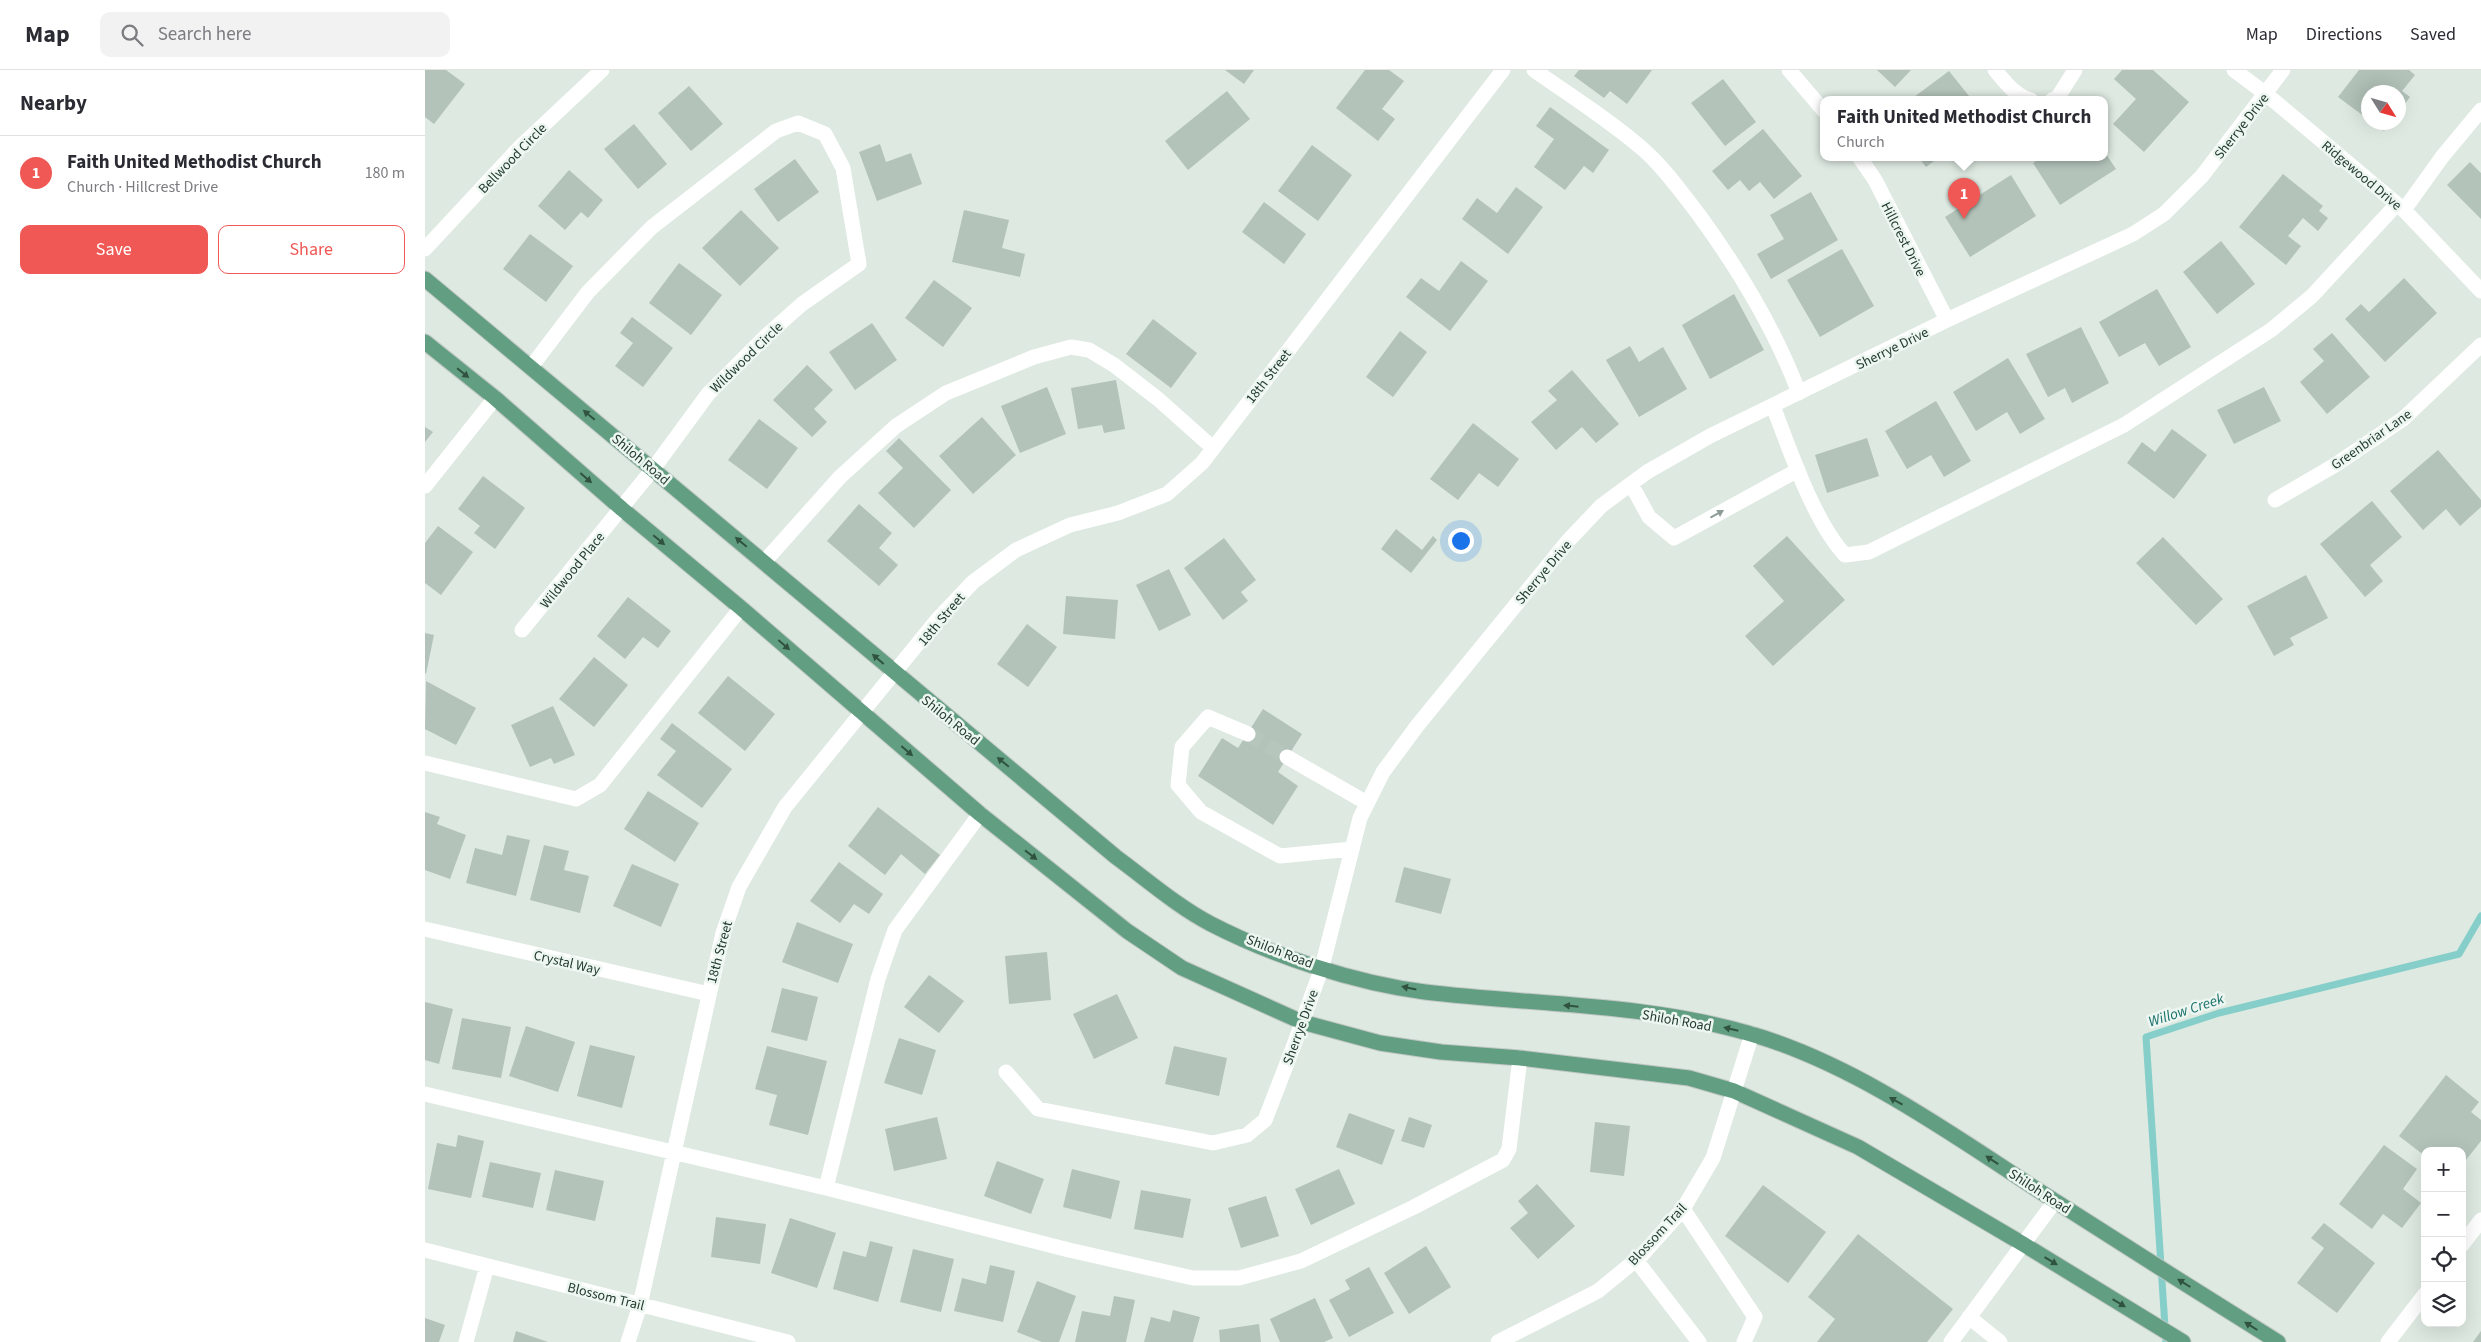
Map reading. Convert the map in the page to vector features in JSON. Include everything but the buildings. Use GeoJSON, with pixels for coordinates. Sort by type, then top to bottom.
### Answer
{"type":"FeatureCollection","features":[{"type":"Feature","properties":{"kind":"main road","name":"Shiloh Road"},"geometry":{"type":"LineString","coordinates":[[425,278],[1116,857],[1209,923],[1271,949],[1322,967],[1422,991],[1631,1012],[1704,1023],[1752,1034],[1819,1060],[1938,1125],[2278,1342]]}},
{"type":"Feature","properties":{"kind":"main road"},"geometry":{"type":"LineString","coordinates":[[425,342],[495,398],[621,509],[741,608],[980,814],[1127,931],[1183,968],[1303,1022],[1389,1044],[1441,1052],[1521,1058],[1689,1078],[1734,1091],[1858,1147],[2023,1244],[2183,1342]]}},
{"type":"Feature","properties":{"kind":"street","name":"Bellwood Circle"},"geometry":{"type":"LineString","coordinates":[[425,249],[519,148],[602,70]]}},
{"type":"Feature","properties":{"kind":"street","name":"18th Street"},"geometry":{"type":"LineString","coordinates":[[628,1342],[640,1305],[723,933],[739,887],[785,807],[896,674],[937,620],[973,582],[1016,550],[1070,526],[1119,513],[1167,494],[1202,463],[1503,70]]}},
{"type":"Feature","properties":{"kind":"street"},"geometry":{"type":"LineString","coordinates":[[1534,70],[1645,151],[1683,194],[1717,239],[1751,294],[1786,358],[1799,393]]}},
{"type":"Feature","properties":{"kind":"street"},"geometry":{"type":"LineString","coordinates":[[1789,70],[1820,107]]}},
{"type":"Feature","properties":{"kind":"street"},"geometry":{"type":"LineString","coordinates":[[1995,70],[2021,96]]}},
{"type":"Feature","properties":{"kind":"street"},"geometry":{"type":"LineString","coordinates":[[2059,96],[2075,70]]}},
{"type":"Feature","properties":{"kind":"street","name":"Ridgewood Drive"},"geometry":{"type":"LineString","coordinates":[[2234,70],[2266,94],[2401,207],[2481,291]]}},
{"type":"Feature","properties":{"kind":"street","name":"Sherrye Drive"},"geometry":{"type":"LineString","coordinates":[[1006,1072],[1038,1109],[1213,1143],[1247,1136],[1265,1120],[1303,1022],[1322,967],[1360,818],[1383,772],[1417,726],[1567,542],[1601,506],[1647,472],[1710,436],[1947,320],[2133,234],[2164,214],[2202,176],[2283,70]]}},
{"type":"Feature","properties":{"kind":"street"},"geometry":{"type":"LineString","coordinates":[[1773,406],[1798,470],[1832,541],[1845,555],[1869,552],[2124,425],[2271,330],[2312,296],[2401,207],[2481,110]]}},
{"type":"Feature","properties":{"kind":"street","name":"Wildwood Circle"},"geometry":{"type":"LineString","coordinates":[[531,367],[588,292],[653,227],[776,131],[799,123],[825,134],[843,168],[859,264],[802,304],[767,334],[708,394],[621,509]]}},
{"type":"Feature","properties":{"kind":"street","name":"Hillcrest Drive"},"geometry":{"type":"LineString","coordinates":[[1862,161],[1875,180],[1947,320]]}},
{"type":"Feature","properties":{"kind":"street","name":"Greenbriar Lane"},"geometry":{"type":"LineString","coordinates":[[2275,500],[2335,465],[2403,419],[2481,346]]}},
{"type":"Feature","properties":{"kind":"street"},"geometry":{"type":"LineString","coordinates":[[765,561],[840,477],[896,426],[946,394],[1043,354],[1071,347],[1089,350],[1114,365],[1158,399],[1213,448]]}},
{"type":"Feature","properties":{"kind":"street"},"geometry":{"type":"LineString","coordinates":[[425,486],[495,398]]}},
{"type":"Feature","properties":{"kind":"street"},"geometry":{"type":"LineString","coordinates":[[1631,484],[1649,517],[1674,538],[1798,470]]}},
{"type":"Feature","properties":{"kind":"street","name":"Wildwood Place"},"geometry":{"type":"LineString","coordinates":[[522,630],[621,509]]}},
{"type":"Feature","properties":{"kind":"street"},"geometry":{"type":"LineString","coordinates":[[425,763],[576,799],[600,785],[741,608]]}},
{"type":"Feature","properties":{"kind":"street"},"geometry":{"type":"LineString","coordinates":[[1248,734],[1208,717],[1182,747],[1178,785],[1201,812],[1280,856],[1352,849]]}},
{"type":"Feature","properties":{"kind":"street"},"geometry":{"type":"LineString","coordinates":[[1287,757],[1367,803]]}},
{"type":"Feature","properties":{"kind":"street"},"geometry":{"type":"LineString","coordinates":[[826,1188],[878,979],[895,930],[980,814]]}},
{"type":"Feature","properties":{"kind":"street","name":"Crystal Way"},"geometry":{"type":"LineString","coordinates":[[425,929],[709,994]]}},
{"type":"Feature","properties":{"kind":"street","name":"Blossom Trail"},"geometry":{"type":"LineString","coordinates":[[1498,1342],[1598,1290],[1636,1260],[1683,1208],[1713,1158],[1752,1034]]}},
{"type":"Feature","properties":{"kind":"street"},"geometry":{"type":"LineString","coordinates":[[425,1094],[826,1188],[1069,1250],[1193,1278],[1239,1278],[1301,1260],[1414,1207],[1503,1160],[1509,1149],[1521,1058]]}},
{"type":"Feature","properties":{"kind":"street"},"geometry":{"type":"LineString","coordinates":[[1951,1342],[2055,1201]]}},
{"type":"Feature","properties":{"kind":"street"},"geometry":{"type":"LineString","coordinates":[[1683,1208],[1755,1317],[1744,1342]]}},
{"type":"Feature","properties":{"kind":"street"},"geometry":{"type":"LineString","coordinates":[[2466,1239],[2481,1220]]}},
{"type":"Feature","properties":{"kind":"street","name":"Blossom Trail"},"geometry":{"type":"LineString","coordinates":[[425,1250],[788,1342]]}},
{"type":"Feature","properties":{"kind":"street"},"geometry":{"type":"LineString","coordinates":[[1636,1260],[1699,1342]]}},
{"type":"Feature","properties":{"kind":"street"},"geometry":{"type":"LineString","coordinates":[[466,1342],[487,1266]]}},
{"type":"Feature","properties":{"kind":"street"},"geometry":{"type":"LineString","coordinates":[[2388,1342],[2421,1299]]}},
{"type":"Feature","properties":{"kind":"street"},"geometry":{"type":"LineString","coordinates":[[1969,1317],[2000,1342]]}},
{"type":"Feature","properties":{"kind":"waterway","name":"Willow Creek"},"geometry":{"type":"LineString","coordinates":[[2166,1342],[2146,1037],[2219,1013],[2459,954],[2481,916]]}},
{"type":"Feature","properties":{"kind":"tunnel"},"geometry":{"type":"LineString","coordinates":[[1248,734],[1287,757]]}},
{"type":"Feature","properties":{"kind":"place","name":"Faith United Methodist Church"},"geometry":{"type":"Point","coordinates":[1964,219]}}]}
